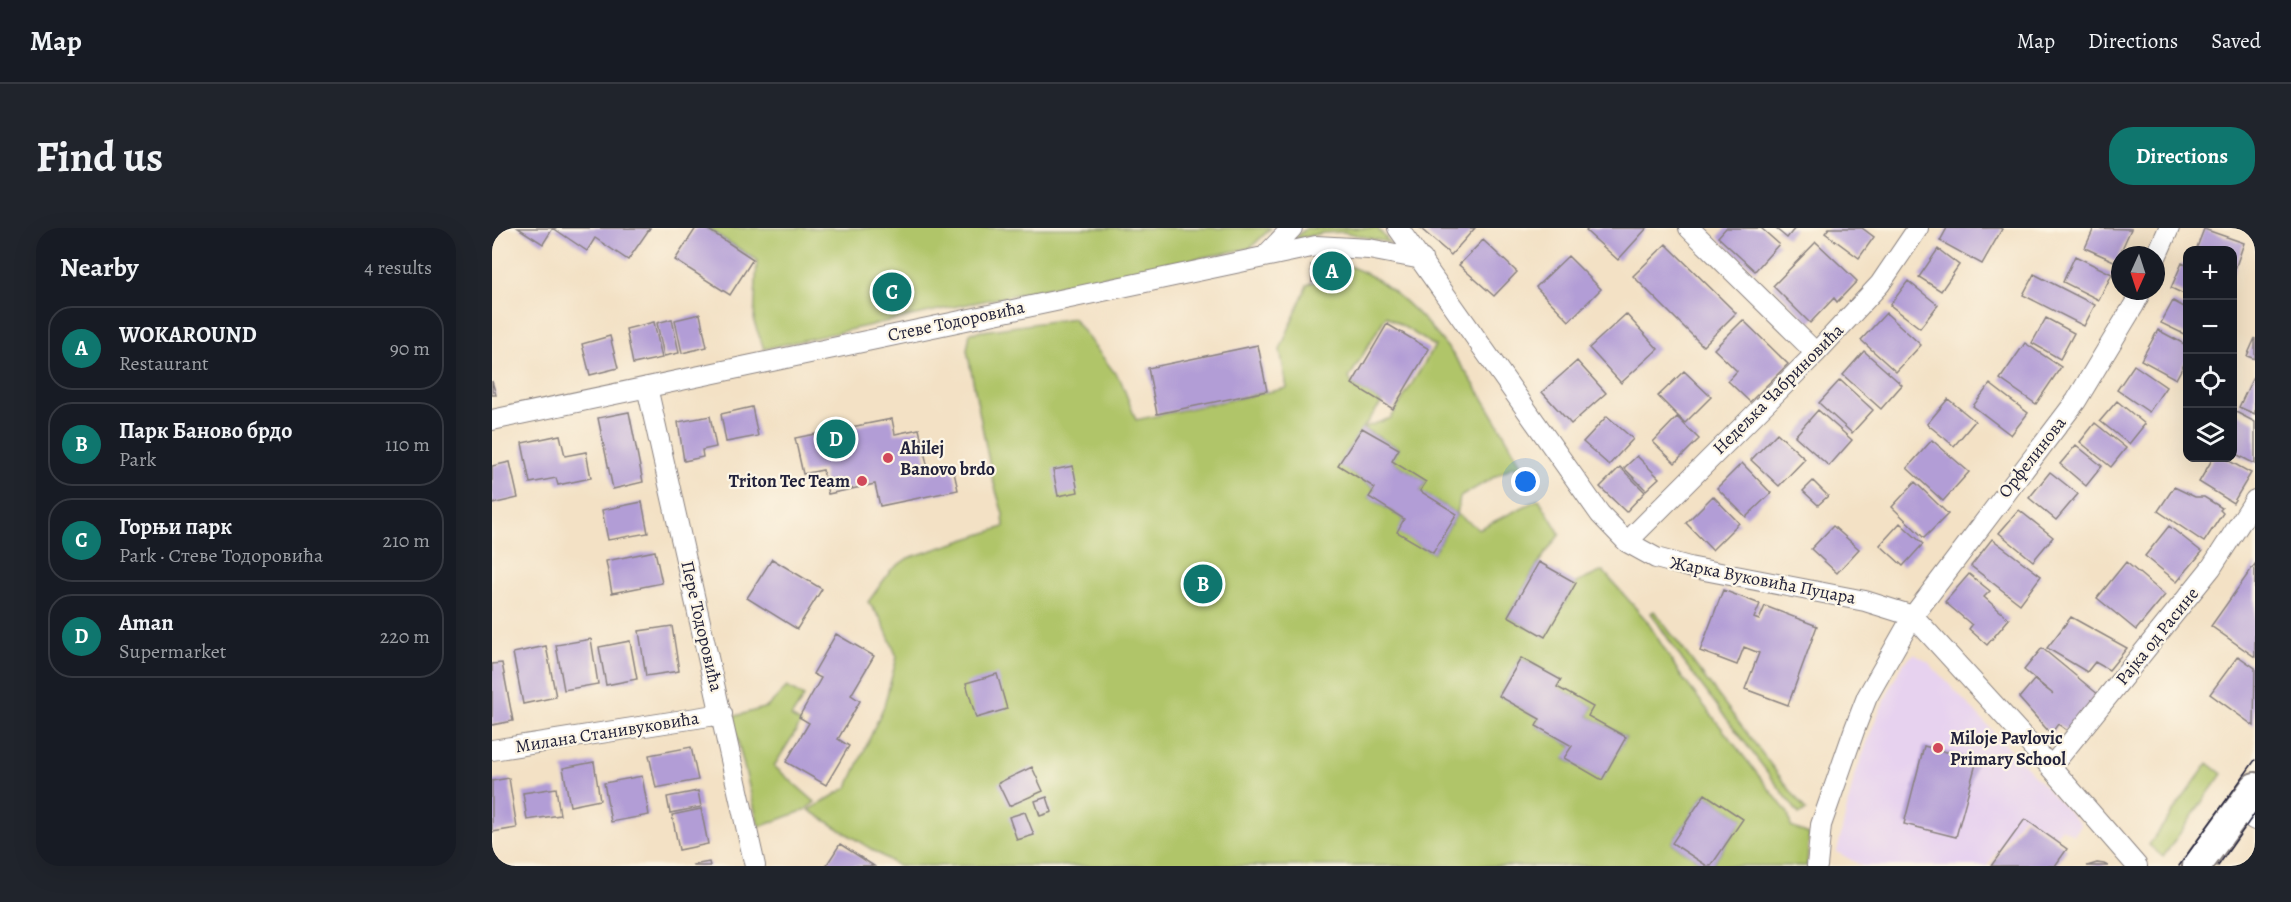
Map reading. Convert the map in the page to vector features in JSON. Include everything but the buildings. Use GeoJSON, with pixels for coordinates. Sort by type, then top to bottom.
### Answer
{"type":"FeatureCollection","features":[{"type":"Feature","properties":{"kind":"main road"},"geometry":{"type":"LineString","coordinates":[[2197,866],[2250,806]]}},
{"type":"Feature","properties":{"kind":"street"},"geometry":{"type":"LineString","coordinates":[[1267,254],[1292,228]]}},
{"type":"Feature","properties":{"kind":"street","name":"Жарка Вуковића Пуцара"},"geometry":{"type":"LineString","coordinates":[[1398,228],[1600,514],[1627,542],[1656,558],[1713,572],[1865,601],[1913,616]]}},
{"type":"Feature","properties":{"kind":"street","name":"Недељка Чабриновића"},"geometry":{"type":"LineString","coordinates":[[1627,542],[1816,353],[1880,284],[1918,228]]}},
{"type":"Feature","properties":{"kind":"street"},"geometry":{"type":"LineString","coordinates":[[2161,246],[2169,228]]}},
{"type":"Feature","properties":{"kind":"street"},"geometry":{"type":"LineString","coordinates":[[1694,230],[1816,353]]}},
{"type":"Feature","properties":{"kind":"street","name":"Стеве Тодоровића"},"geometry":{"type":"LineString","coordinates":[[492,420],[1267,254],[1316,246],[1345,246],[1422,259]]}},
{"type":"Feature","properties":{"kind":"street","name":"Орфелинова"},"geometry":{"type":"LineString","coordinates":[[1913,616],[2076,401],[2136,300]]}},
{"type":"Feature","properties":{"kind":"street","name":"Пере Тодоровића"},"geometry":{"type":"LineString","coordinates":[[647,387],[755,866]]}},
{"type":"Feature","properties":{"kind":"street","name":"Рајка од Расине"},"geometry":{"type":"LineString","coordinates":[[2051,767],[2211,568],[2255,500]]}},
{"type":"Feature","properties":{"kind":"street"},"geometry":{"type":"LineString","coordinates":[[1817,866],[1821,825],[1855,728],[1867,697],[1913,616],[2051,767],[2137,866]]}},
{"type":"Feature","properties":{"kind":"street","name":"Милана Станивуковића"},"geometry":{"type":"LineString","coordinates":[[492,750],[722,714]]}},
{"type":"Feature","properties":{"kind":"shaded area","name":"Miloje Pavlovic Primary School"},"geometry":{"type":"Polygon","coordinates":[[[1914,654],[1928,662],[2081,825],[2074,835],[2061,828],[2055,837],[2024,816],[1987,866],[1862,866],[1837,852],[1854,778],[1876,719],[1903,664],[1914,654]]]}},
{"type":"Feature","properties":{"kind":"green space"},"geometry":{"type":"Polygon","coordinates":[[[706,228],[1271,228],[1250,248],[943,309],[764,349],[754,322],[757,260],[706,228]]]}},
{"type":"Feature","properties":{"kind":"green space"},"geometry":{"type":"Polygon","coordinates":[[[1306,228],[1377,228],[1390,243],[1344,232],[1322,233],[1293,240],[1306,228]]]}},
{"type":"Feature","properties":{"kind":"green space"},"geometry":{"type":"Polygon","coordinates":[[[1337,262],[1359,270],[1396,294],[1419,315],[1460,363],[1524,470],[1513,466],[1460,497],[1457,514],[1479,529],[1539,499],[1560,534],[1539,562],[1508,616],[1545,637],[1576,583],[1603,571],[1647,621],[1681,676],[1788,813],[1791,827],[1809,834],[1807,866],[1711,866],[1743,819],[1705,794],[1672,843],[1707,866],[898,866],[809,810],[848,787],[884,706],[897,657],[881,619],[868,602],[891,570],[908,558],[1004,527],[967,350],[970,333],[1073,318],[1121,381],[1136,420],[1287,388],[1280,350],[1307,285],[1312,282],[1337,279],[1337,262]],[[1386,316],[1349,378],[1352,384],[1382,402],[1363,428],[1391,418],[1435,346],[1386,316]],[[1362,428],[1339,465],[1375,488],[1369,497],[1404,519],[1398,532],[1433,553],[1457,514],[1420,491],[1426,482],[1392,461],[1399,448],[1362,428]],[[1521,658],[1499,696],[1540,719],[1536,726],[1572,746],[1565,759],[1602,779],[1626,737],[1588,716],[1593,707],[1557,687],[1561,680],[1521,658]]]}},
{"type":"Feature","properties":{"kind":"green space"},"geometry":{"type":"Polygon","coordinates":[[[1654,611],[1806,811],[1799,814],[1683,661],[1651,613],[1654,611]]]}},
{"type":"Feature","properties":{"kind":"green space"},"geometry":{"type":"Polygon","coordinates":[[[787,687],[804,697],[791,717],[801,723],[774,766],[815,802],[805,810],[759,827],[732,717],[767,707],[787,687]]]}},
{"type":"Feature","properties":{"kind":"green space"},"geometry":{"type":"Polygon","coordinates":[[[2208,763],[2222,774],[2163,857],[2149,845],[2208,763]]]}},
{"type":"Feature","properties":{"kind":"tram line"},"geometry":{"type":"LineString","coordinates":[[2179,866],[2255,760]]}},
{"type":"Feature","properties":{"kind":"tram line"},"geometry":{"type":"LineString","coordinates":[[2218,866],[2255,813]]}},
{"type":"Feature","properties":{"kind":"place","name":"WOKAROUND"},"geometry":{"type":"Point","coordinates":[1332,271]}},
{"type":"Feature","properties":{"kind":"place","name":"Горњи парк"},"geometry":{"type":"Point","coordinates":[892,292]}},
{"type":"Feature","properties":{"kind":"place","name":"Aman"},"geometry":{"type":"Point","coordinates":[836,439]}},
{"type":"Feature","properties":{"kind":"place","name":"Ahilej Banovo brdo"},"geometry":{"type":"Point","coordinates":[888,458]}},
{"type":"Feature","properties":{"kind":"place","name":"Triton Tec Team"},"geometry":{"type":"Point","coordinates":[862,481]}},
{"type":"Feature","properties":{"kind":"place","name":"Парк Баново брдо"},"geometry":{"type":"Point","coordinates":[1203,584]}},
{"type":"Feature","properties":{"kind":"place","name":"Miloje Pavlovic Primary School"},"geometry":{"type":"Point","coordinates":[1938,748]}}]}
